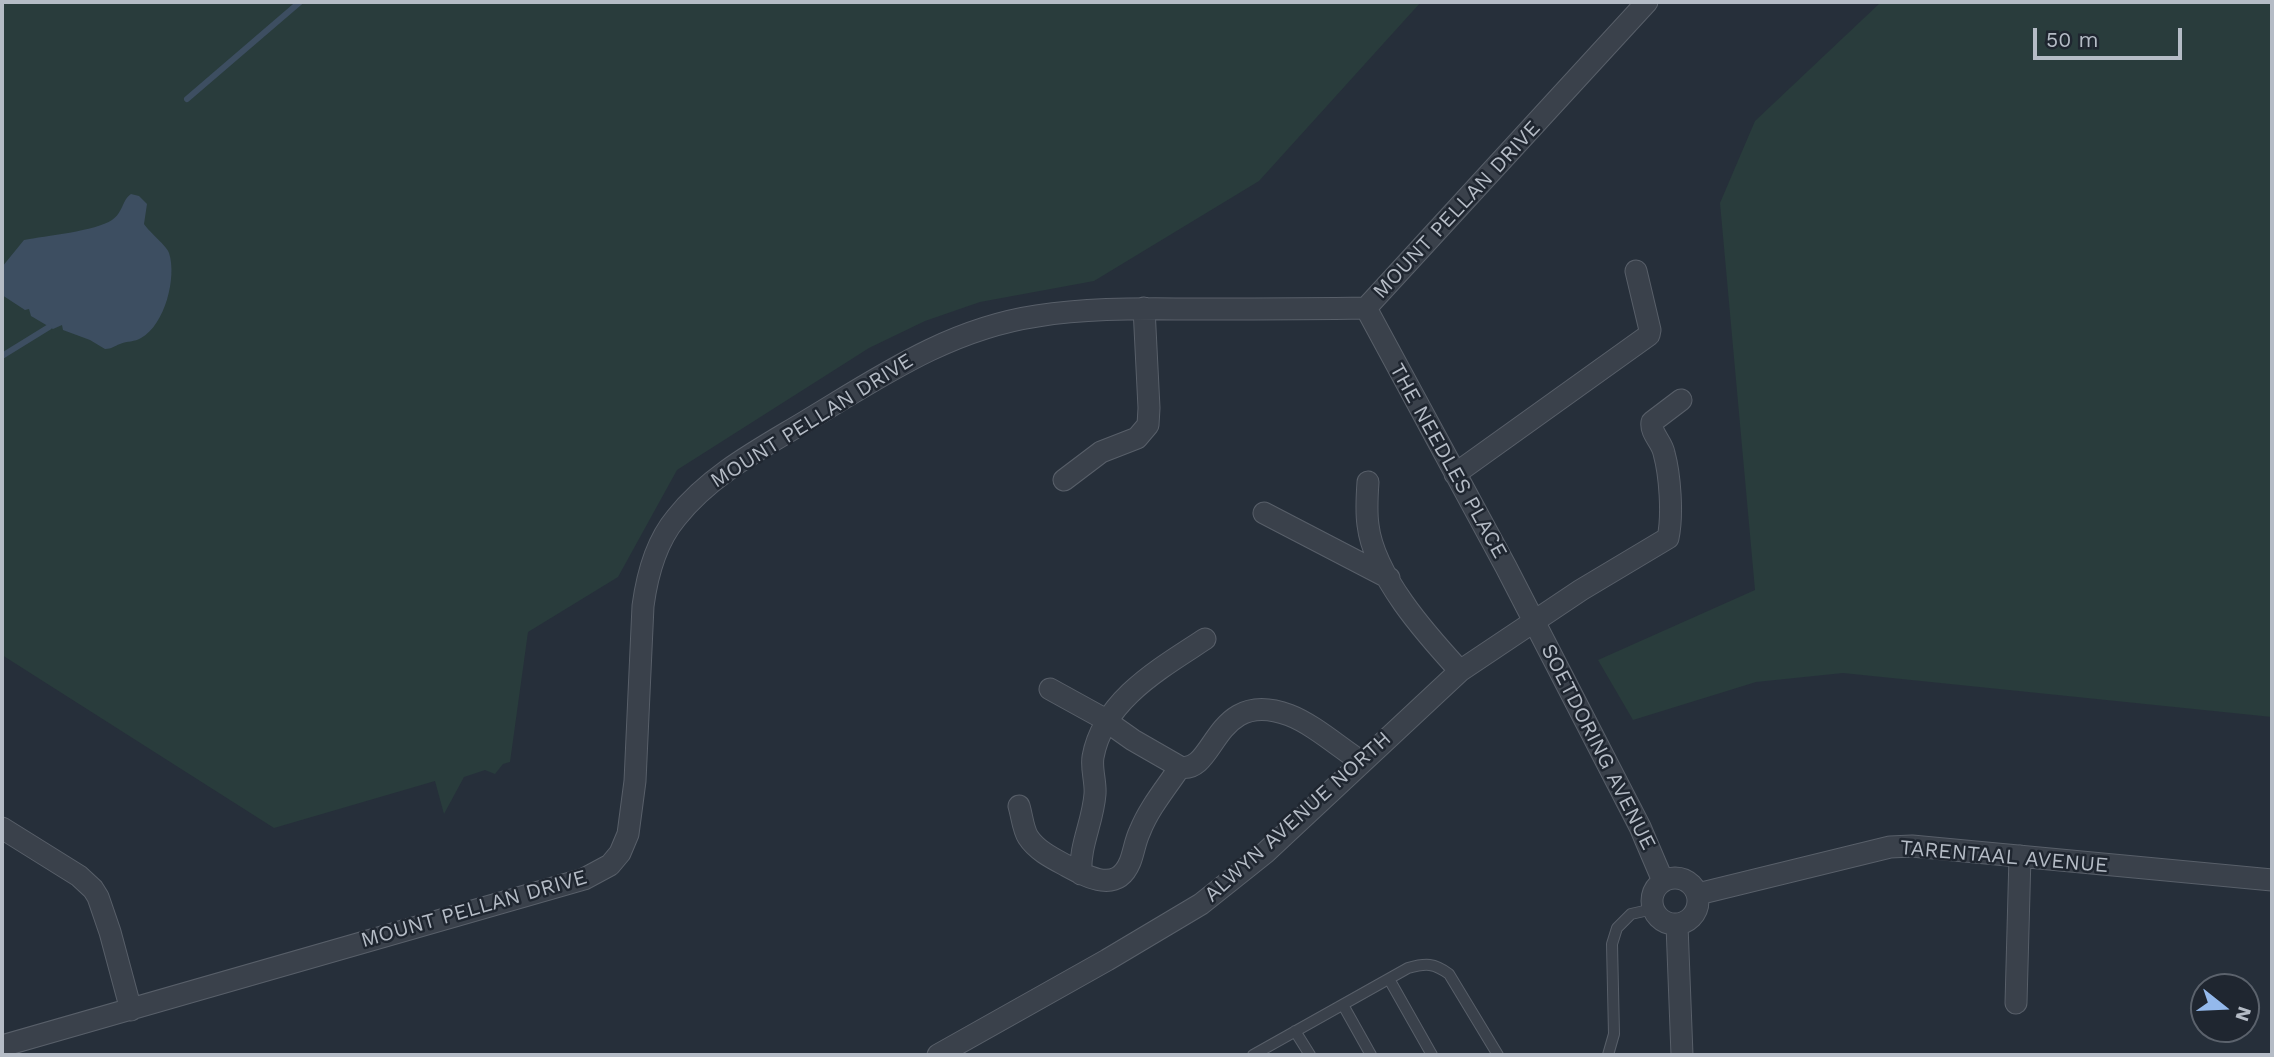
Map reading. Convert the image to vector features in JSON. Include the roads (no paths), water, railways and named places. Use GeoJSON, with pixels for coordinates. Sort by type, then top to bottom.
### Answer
{"type":"FeatureCollection","features":[{"type":"Feature","properties":{"kind":"street","name":"MOUNT PELLAN DRIVE"},"geometry":{"type":"LineString","coordinates":[[2,1046],[584,879],[602,871],[624,846],[633,806],[645,592],[653,561],[665,534],[692,499],[715,479],[763,447],[926,350],[979,329],[1036,316],[1143,308],[1366,309],[1647,2]]}},
{"type":"Feature","properties":{"kind":"street"},"geometry":{"type":"LineString","coordinates":[[1455,474],[1649,335],[1636,271]]}},
{"type":"Feature","properties":{"kind":"street"},"geometry":{"type":"LineString","coordinates":[[1064,480],[1101,452],[1137,438],[1148,425],[1143,308]]}},
{"type":"Feature","properties":{"kind":"street","name":"THE NEEDLES PLACE"},"geometry":{"type":"LineString","coordinates":[[1366,309],[1532,617]]}},
{"type":"Feature","properties":{"kind":"street","name":"ALWYN AVENUE NORTH"},"geometry":{"type":"LineString","coordinates":[[938,1055],[1201,904],[1265,853],[1460,671],[1532,617],[1668,538],[1669,481],[1664,450],[1651,427],[1652,422],[1681,400]]}},
{"type":"Feature","properties":{"kind":"street"},"geometry":{"type":"LineString","coordinates":[[1368,482],[1368,527],[1377,558],[1420,627],[1460,671]]}},
{"type":"Feature","properties":{"kind":"street"},"geometry":{"type":"LineString","coordinates":[[1264,513],[1389,578]]}},
{"type":"Feature","properties":{"kind":"street","name":"SOETDORING AVENUE"},"geometry":{"type":"LineString","coordinates":[[1532,617],[1640,827],[1663,881]]}},
{"type":"Feature","properties":{"kind":"street"},"geometry":{"type":"LineString","coordinates":[[1081,873],[1082,845],[1095,795],[1092,759],[1107,722],[1127,696],[1148,678],[1205,639]]}},
{"type":"Feature","properties":{"kind":"street"},"geometry":{"type":"LineString","coordinates":[[1050,689],[1186,769],[1197,764],[1220,731],[1237,716],[1260,709],[1289,715],[1362,762]]}},
{"type":"Feature","properties":{"kind":"street"},"geometry":{"type":"LineString","coordinates":[[1019,806],[1028,837],[1045,854],[1098,880],[1112,880],[1124,874],[1149,812],[1180,767]]}},
{"type":"Feature","properties":{"kind":"street"},"geometry":{"type":"LineString","coordinates":[[2,828],[79,876],[99,897],[131,1010]]}},
{"type":"Feature","properties":{"kind":"street","name":"TARENTAAL AVENUE"},"geometry":{"type":"LineString","coordinates":[[1698,894],[1890,847],[1912,846],[2272,880]]}},
{"type":"Feature","properties":{"kind":"street"},"geometry":{"type":"LineString","coordinates":[[2016,1003],[2020,856]]}},
{"type":"Feature","properties":{"kind":"street"},"geometry":{"type":"LineString","coordinates":[[1673,877],[1684,879],[1693,885],[1699,904],[1695,914],[1687,922],[1677,925],[1658,918],[1653,909],[1652,898],[1663,881],[1673,877]]}},
{"type":"Feature","properties":{"kind":"street"},"geometry":{"type":"LineString","coordinates":[[1677,925],[1682,1055]]}},
{"type":"Feature","properties":{"kind":"lane"},"geometry":{"type":"LineString","coordinates":[[1608,1055],[1614,1034],[1612,944],[1617,928],[1631,914],[1653,909]]}},
{"type":"Feature","properties":{"kind":"lane"},"geometry":{"type":"LineString","coordinates":[[1253,1055],[1408,968],[1425,963],[1437,965],[1449,974],[1498,1055]]}},
{"type":"Feature","properties":{"kind":"lane"},"geometry":{"type":"LineString","coordinates":[[1389,979],[1432,1055]]}},
{"type":"Feature","properties":{"kind":"lane"},"geometry":{"type":"LineString","coordinates":[[1343,1005],[1371,1055]]}},
{"type":"Feature","properties":{"kind":"lane"},"geometry":{"type":"LineString","coordinates":[[1296,1031],[1310,1055]]}},
{"type":"Feature","properties":{"kind":"water"},"geometry":{"type":"Polygon","coordinates":[[[131,194],[139,196],[147,204],[144,224],[168,250],[171,263],[167,300],[157,323],[149,332],[139,339],[105,349],[63,330],[62,325],[53,329],[31,316],[29,309],[25,310],[2,295],[2,267],[24,240],[104,224],[116,217],[131,194]]]}},
{"type":"Feature","properties":{"kind":"waterway"},"geometry":{"type":"LineString","coordinates":[[187,99],[300,2]]}},
{"type":"Feature","properties":{"kind":"waterway"},"geometry":{"type":"LineString","coordinates":[[2,356],[49,327]]}}]}
